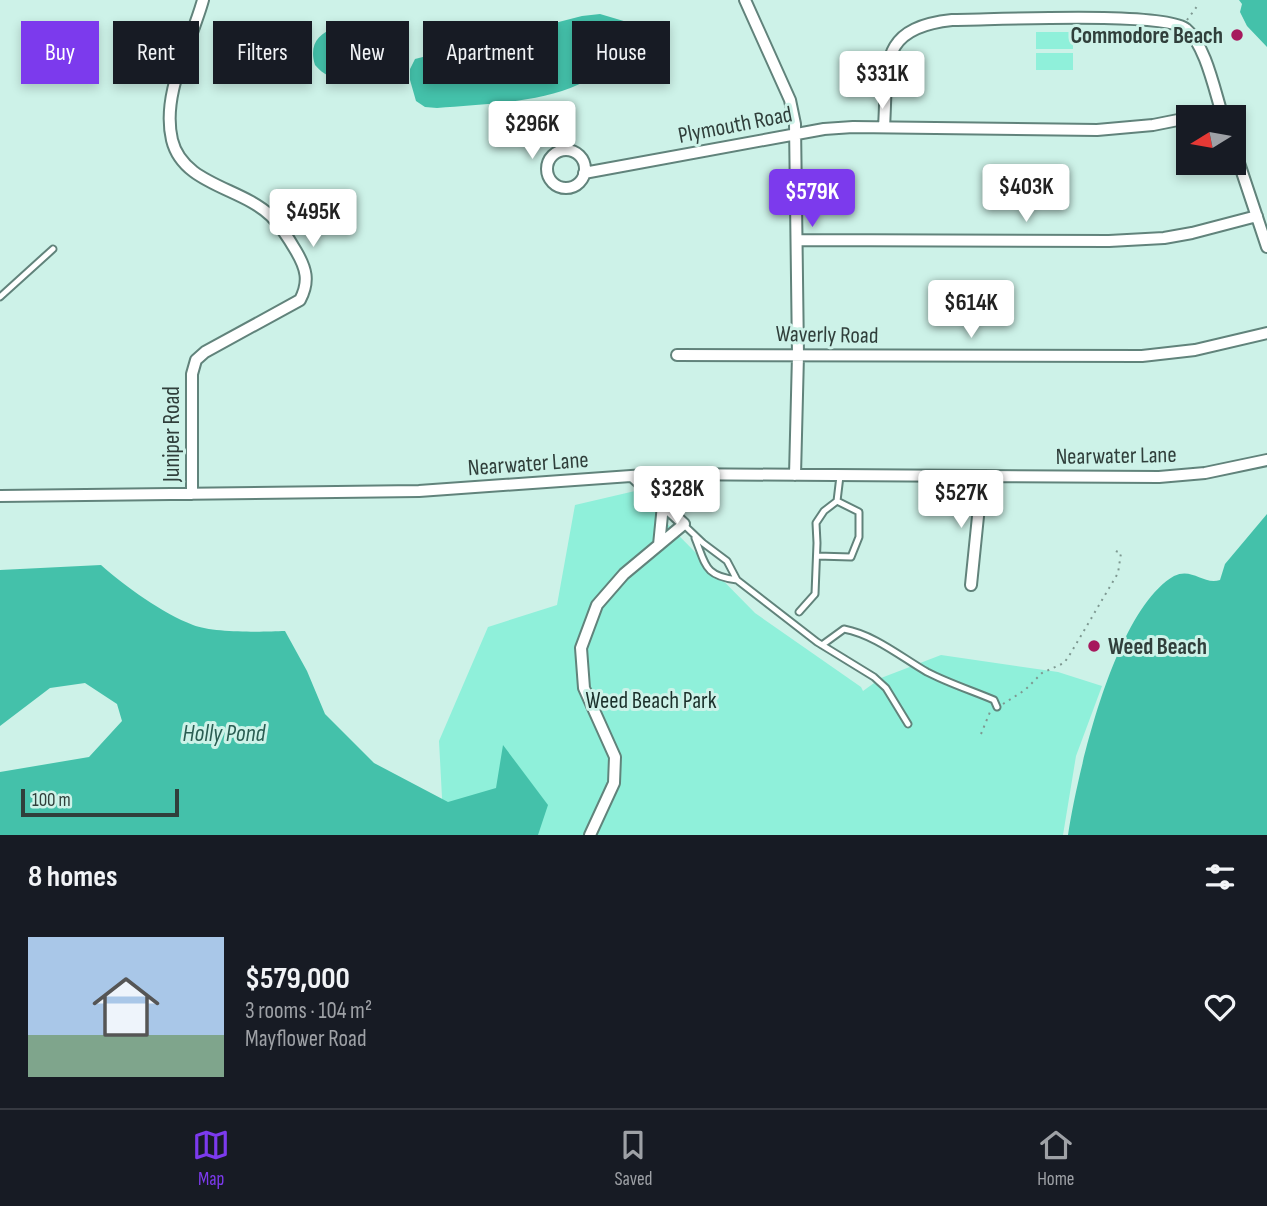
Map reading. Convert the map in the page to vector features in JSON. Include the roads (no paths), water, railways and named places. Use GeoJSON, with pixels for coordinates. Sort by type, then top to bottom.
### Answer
{"type":"FeatureCollection","features":[{"type":"Feature","properties":{"kind":"street","name":"Juniper Road"},"geometry":{"type":"LineString","coordinates":[[192,494],[192,374],[196,360],[205,352],[300,300],[306,289],[307,279],[304,265],[293,245],[270,215],[195,172],[181,160],[172,139],[170,117],[175,81],[203,0]]}},
{"type":"Feature","properties":{"kind":"street"},"geometry":{"type":"LineString","coordinates":[[745,0],[790,100],[795,134],[798,355],[795,475]]}},
{"type":"Feature","properties":{"kind":"street"},"geometry":{"type":"LineString","coordinates":[[884,127],[891,52],[902,35],[921,26],[952,20],[1128,19],[1165,21],[1183,26],[1199,46],[1219,105]]}},
{"type":"Feature","properties":{"kind":"street","name":"Plymouth Road"},"geometry":{"type":"LineString","coordinates":[[584,173],[824,129],[884,127],[1097,130],[1146,126],[1176,120]]}},
{"type":"Feature","properties":{"kind":"street"},"geometry":{"type":"LineString","coordinates":[[1243,175],[1267,247]]}},
{"type":"Feature","properties":{"kind":"street"},"geometry":{"type":"LineString","coordinates":[[797,240],[1131,240],[1192,233],[1257,216]]}},
{"type":"Feature","properties":{"kind":"street","name":"Waverly Road"},"geometry":{"type":"LineString","coordinates":[[677,355],[1142,356],[1195,350],[1267,333]]}},
{"type":"Feature","properties":{"kind":"street","name":"Nearwater Lane"},"geometry":{"type":"LineString","coordinates":[[0,496],[474,488],[632,476],[1159,477],[1205,473],[1267,460]]}},
{"type":"Feature","properties":{"kind":"street"},"geometry":{"type":"LineString","coordinates":[[590,835],[614,783],[615,757],[608,736],[584,688],[581,648],[597,605],[624,574],[684,524],[632,476]]}},
{"type":"Feature","properties":{"kind":"street"},"geometry":{"type":"LineString","coordinates":[[971,585],[982,477]]}},
{"type":"Feature","properties":{"kind":"street"},"geometry":{"type":"LineString","coordinates":[[659,545],[663,505]]}},
{"type":"Feature","properties":{"kind":"lane"},"geometry":{"type":"LineString","coordinates":[[0,297],[53,249]]}},
{"type":"Feature","properties":{"kind":"lane"},"geometry":{"type":"LineString","coordinates":[[799,612],[815,594],[816,523],[824,511],[837,501],[840,475]]}},
{"type":"Feature","properties":{"kind":"lane"},"geometry":{"type":"LineString","coordinates":[[817,556],[851,557],[859,537],[859,512],[837,501]]}},
{"type":"Feature","properties":{"kind":"lane"},"geometry":{"type":"LineString","coordinates":[[684,524],[727,561],[737,580],[822,645],[887,688],[908,724]]}},
{"type":"Feature","properties":{"kind":"lane"},"geometry":{"type":"LineString","coordinates":[[694,535],[709,571],[715,576],[737,580]]}},
{"type":"Feature","properties":{"kind":"lane"},"geometry":{"type":"LineString","coordinates":[[822,645],[844,629],[853,631],[894,650],[927,672],[994,700],[996,707]]}},
{"type":"Feature","properties":{"kind":"water"},"geometry":{"type":"Polygon","coordinates":[[[1239,0],[1267,0],[1267,47],[1247,26],[1240,12],[1242,4],[1239,0]]]}},
{"type":"Feature","properties":{"kind":"water"},"geometry":{"type":"Polygon","coordinates":[[[600,14],[624,21],[572,21],[572,84],[579,84],[571,88],[545,96],[490,104],[437,108],[425,107],[416,101],[410,69],[415,59],[423,57],[423,84],[558,84],[558,22],[600,14]]]}},
{"type":"Feature","properties":{"kind":"water"},"geometry":{"type":"Polygon","coordinates":[[[326,32],[326,74],[315,65],[313,58],[316,41],[326,32]]]}},
{"type":"Feature","properties":{"kind":"water"},"geometry":{"type":"Polygon","coordinates":[[[1267,514],[1267,835],[1068,835],[1090,733],[1117,656],[1134,622],[1153,594],[1174,576],[1186,574],[1220,580],[1225,564],[1267,514]]]}},
{"type":"Feature","properties":{"kind":"water","name":"Holly Pond"},"geometry":{"type":"Polygon","coordinates":[[[101,565],[145,599],[193,625],[225,631],[285,631],[307,671],[325,714],[374,763],[448,802],[496,788],[503,745],[548,805],[538,835],[0,835],[0,772],[89,757],[122,721],[117,704],[85,683],[50,688],[0,726],[0,570],[101,565]]]}},
{"type":"Feature","properties":{"kind":"place","name":"Commodore Beach"},"geometry":{"type":"Point","coordinates":[1237,35]}},
{"type":"Feature","properties":{"kind":"place","name":"Weed Beach"},"geometry":{"type":"Point","coordinates":[1094,646]}},
{"type":"Feature","properties":{"kind":"park label","name":"Weed Beach Park"},"geometry":{"type":"Point","coordinates":[651,700]}}]}
